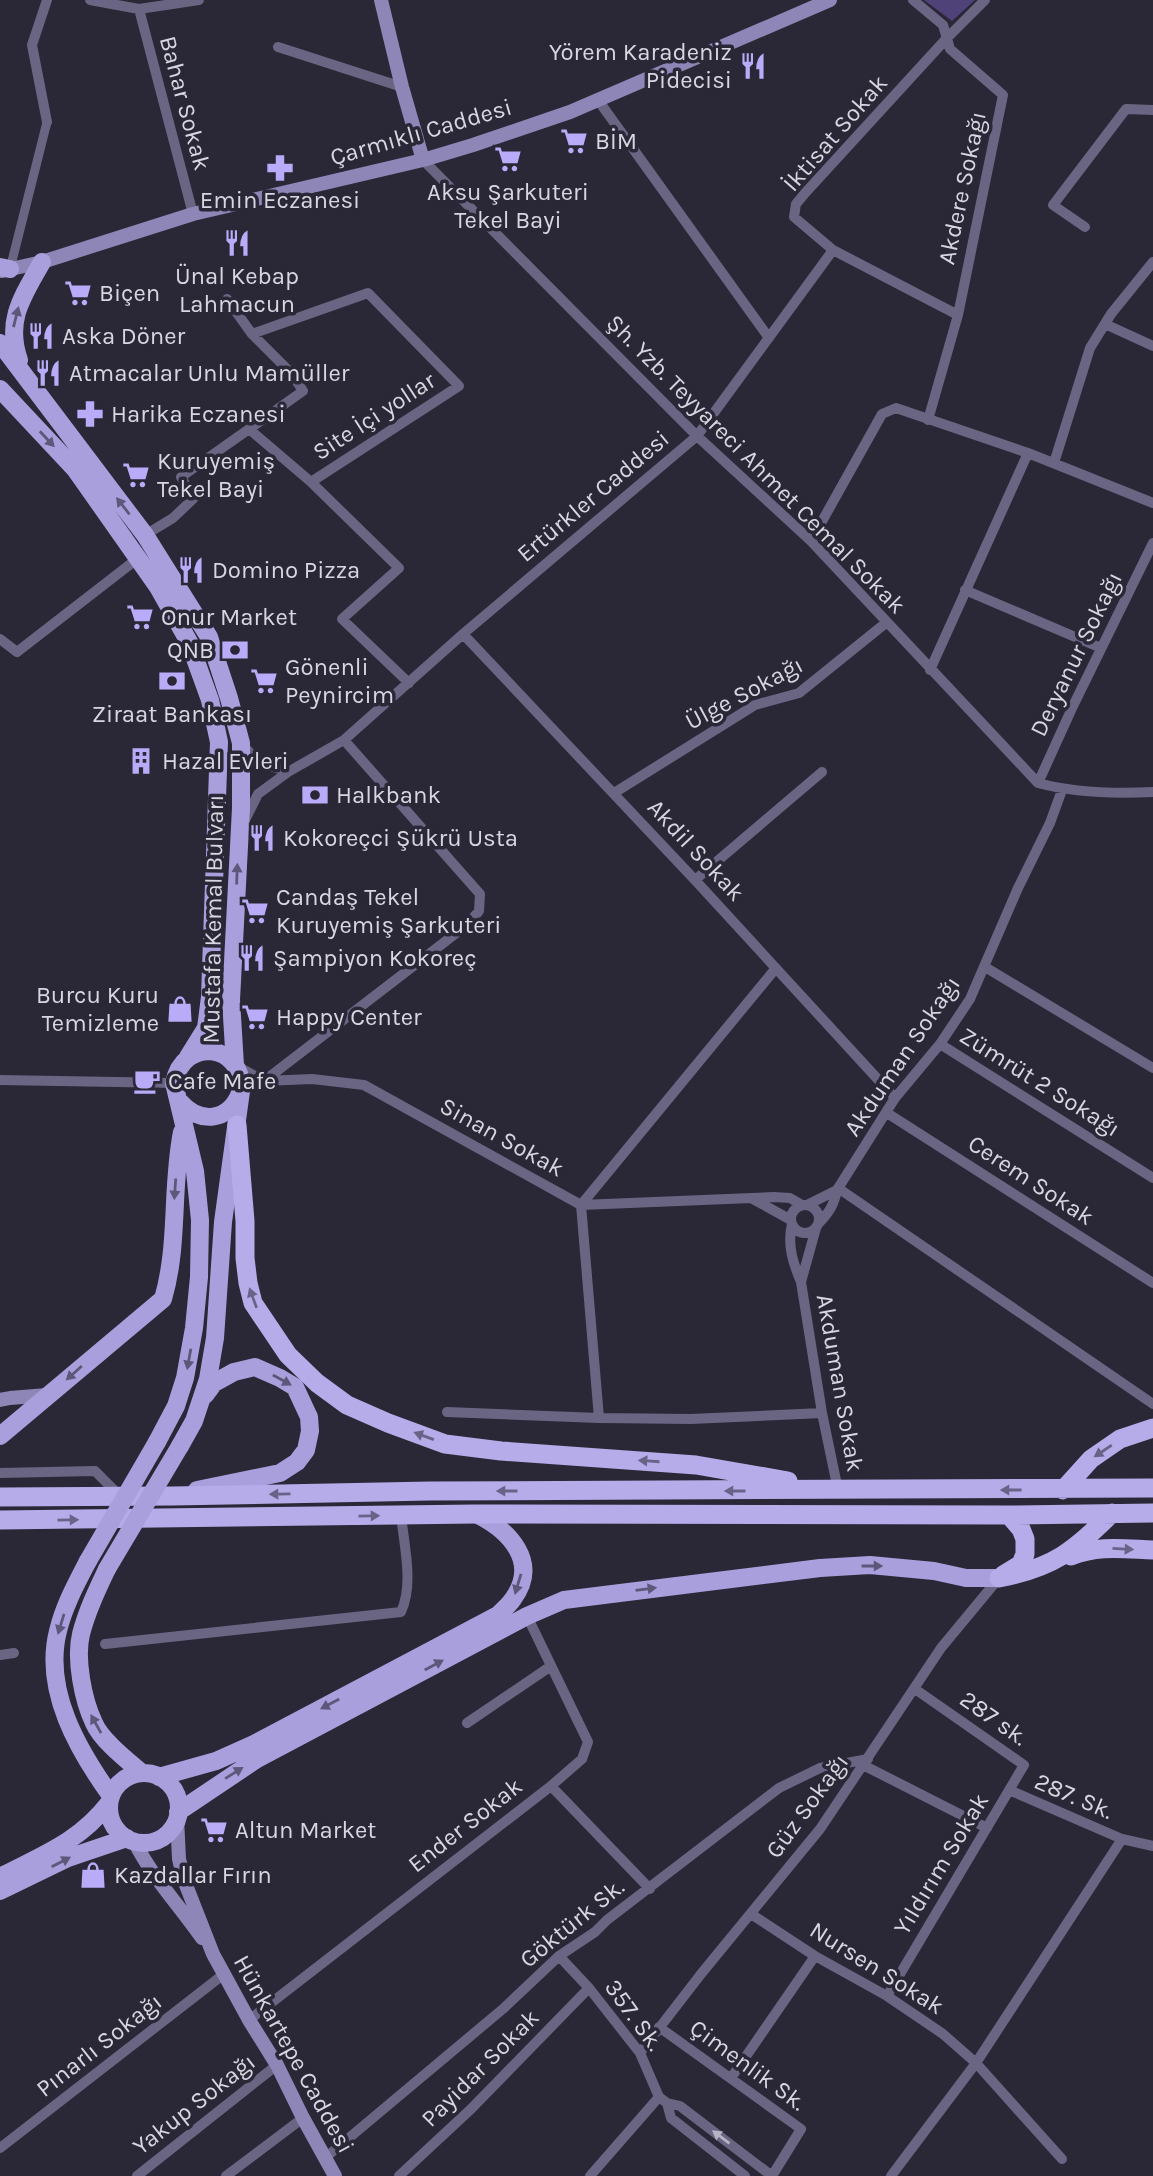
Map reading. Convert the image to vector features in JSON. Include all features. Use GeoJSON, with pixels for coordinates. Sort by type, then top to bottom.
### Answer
{"type":"FeatureCollection","features":[{"type":"Feature","properties":{"kind":"highway"},"geometry":{"type":"LineString","coordinates":[[237,1125],[245,1221],[245,1258],[253,1303],[288,1355],[317,1383],[347,1405],[445,1444],[501,1451],[696,1465],[838,1490]]}},
{"type":"Feature","properties":{"kind":"highway"},"geometry":{"type":"LineString","coordinates":[[1063,1490],[1091,1459],[1120,1439],[1153,1428]]}},
{"type":"Feature","properties":{"kind":"highway"},"geometry":{"type":"LineString","coordinates":[[0,1497],[430,1491],[1153,1488]]}},
{"type":"Feature","properties":{"kind":"highway"},"geometry":{"type":"LineString","coordinates":[[1047,1565],[1090,1535],[1112,1513]]}},
{"type":"Feature","properties":{"kind":"highway"},"geometry":{"type":"LineString","coordinates":[[0,1520],[476,1514],[1153,1513]]}},
{"type":"Feature","properties":{"kind":"highway"},"geometry":{"type":"LineString","coordinates":[[999,1578],[1021,1564],[1025,1554],[1025,1539],[1021,1529],[1009,1515]]}},
{"type":"Feature","properties":{"kind":"highway"},"geometry":{"type":"LineString","coordinates":[[999,1578],[1026,1573],[1085,1550],[1153,1550]]}},
{"type":"Feature","properties":{"kind":"main road"},"geometry":{"type":"LineString","coordinates":[[381,0],[423,160]]}},
{"type":"Feature","properties":{"kind":"main road","name":"Çarmıklı Caddesi"},"geometry":{"type":"LineString","coordinates":[[3,272],[193,214],[423,160],[570,112],[830,0]]}},
{"type":"Feature","properties":{"kind":"main road"},"geometry":{"type":"LineString","coordinates":[[24,377],[13,342],[14,324],[20,303],[42,261]]}},
{"type":"Feature","properties":{"kind":"main road","name":"Mustafa Kemal Bulvarı"},"geometry":{"type":"LineString","coordinates":[[0,343],[145,535],[209,637],[229,698],[241,743],[241,808],[231,1000],[235,1065]]}},
{"type":"Feature","properties":{"kind":"main road","name":"Mustafa Kemal Bulvarı"},"geometry":{"type":"LineString","coordinates":[[0,389],[75,469],[158,587],[189,642],[210,700],[219,742],[210,997],[206,1028],[188,1057]]}},
{"type":"Feature","properties":{"kind":"main road"},"geometry":{"type":"LineString","coordinates":[[208,1051],[228,1057],[235,1065],[241,1091],[223,1222],[215,1338],[208,1380],[194,1421],[107,1569],[89,1607],[80,1636],[78,1659],[94,1725],[122,1757],[174,1790],[178,1800],[179,1859],[184,1880],[213,1954],[161,1887],[130,1840],[113,1824],[109,1815],[110,1800],[73,1734],[60,1700],[55,1675],[57,1632],[67,1602],[176,1406],[185,1378],[199,1277],[200,1220],[195,1171],[174,1083],[180,1065],[188,1057],[197,1052],[208,1051]]}},
{"type":"Feature","properties":{"kind":"main road"},"geometry":{"type":"LineString","coordinates":[[180,1102],[187,1111],[208,1118],[229,1110],[241,1091]]}},
{"type":"Feature","properties":{"kind":"main road"},"geometry":{"type":"LineString","coordinates":[[0,1436],[163,1299],[170,1276],[179,1148],[185,1121]]}},
{"type":"Feature","properties":{"kind":"main road"},"geometry":{"type":"LineString","coordinates":[[173,1496],[280,1473],[297,1462],[306,1450],[310,1431],[309,1417],[295,1387],[281,1378],[255,1367],[214,1383],[202,1397]]}},
{"type":"Feature","properties":{"kind":"main road"},"geometry":{"type":"LineString","coordinates":[[0,1400],[47,1395]]}},
{"type":"Feature","properties":{"kind":"main road"},"geometry":{"type":"LineString","coordinates":[[0,1877],[74,1839],[95,1822],[116,1786],[124,1779],[216,1761],[254,1744],[498,1615],[514,1597],[522,1580],[523,1563],[516,1544],[507,1534],[495,1523],[476,1514]]}},
{"type":"Feature","properties":{"kind":"main road"},"geometry":{"type":"LineString","coordinates":[[0,1891],[68,1858],[130,1840],[144,1842],[165,1835],[178,1815],[257,1759],[527,1616],[564,1600],[820,1568],[870,1565],[934,1571],[966,1578],[999,1578]]}},
{"type":"Feature","properties":{"kind":"main road","name":"Hünkartepe Caddesi"},"geometry":{"type":"LineString","coordinates":[[213,1954],[248,2020],[277,2065],[335,2176]]}},
{"type":"Feature","properties":{"kind":"street"},"geometry":{"type":"LineString","coordinates":[[3,272],[47,122],[32,45],[47,0]]}},
{"type":"Feature","properties":{"kind":"street","name":"Bahar Sokak"},"geometry":{"type":"LineString","coordinates":[[90,0],[139,9],[193,214]]}},
{"type":"Feature","properties":{"kind":"street"},"geometry":{"type":"LineString","coordinates":[[139,9],[199,0]]}},
{"type":"Feature","properties":{"kind":"street","name":"Akdere Sokağı"},"geometry":{"type":"LineString","coordinates":[[913,0],[943,25],[950,49],[1003,95],[958,315],[928,420]]}},
{"type":"Feature","properties":{"kind":"street","name":"İktisat Sokak"},"geometry":{"type":"LineString","coordinates":[[958,315],[833,250],[794,217],[796,204],[985,0]]}},
{"type":"Feature","properties":{"kind":"street"},"geometry":{"type":"LineString","coordinates":[[278,47],[402,87]]}},
{"type":"Feature","properties":{"kind":"street"},"geometry":{"type":"LineString","coordinates":[[598,100],[769,338]]}},
{"type":"Feature","properties":{"kind":"street"},"geometry":{"type":"LineString","coordinates":[[1085,227],[1053,205],[1126,109],[1153,110]]}},
{"type":"Feature","properties":{"kind":"street","name":"Şh. Yzb. Teyyareci Ahmet Cemal Sokak"},"geometry":{"type":"LineString","coordinates":[[423,160],[697,436],[811,541],[1038,783]]}},
{"type":"Feature","properties":{"kind":"street","name":"Ertürkler Caddesi"},"geometry":{"type":"LineString","coordinates":[[239,833],[258,794],[288,772],[344,740],[463,634],[697,436],[833,250]]}},
{"type":"Feature","properties":{"kind":"street"},"geometry":{"type":"LineString","coordinates":[[1054,463],[1090,348],[1153,262]]}},
{"type":"Feature","properties":{"kind":"street","name":"Site İçi yollar"},"geometry":{"type":"LineString","coordinates":[[256,337],[368,293],[459,386],[311,482]]}},
{"type":"Feature","properties":{"kind":"street"},"geometry":{"type":"LineString","coordinates":[[145,535],[173,518],[194,498],[181,477],[303,391],[292,374],[256,337],[227,299]]}},
{"type":"Feature","properties":{"kind":"street"},"geometry":{"type":"LineString","coordinates":[[1105,324],[1153,346]]}},
{"type":"Feature","properties":{"kind":"street"},"geometry":{"type":"LineString","coordinates":[[811,541],[882,414],[896,408],[1028,453],[1153,503]]}},
{"type":"Feature","properties":{"kind":"street","name":"Site İçi yollar"},"geometry":{"type":"LineString","coordinates":[[249,429],[311,482],[399,568],[342,619],[409,682]]}},
{"type":"Feature","properties":{"kind":"street"},"geometry":{"type":"LineString","coordinates":[[930,670],[1028,453]]}},
{"type":"Feature","properties":{"kind":"street","name":"Deryanur Sokağı"},"geometry":{"type":"LineString","coordinates":[[1038,783],[1153,543]]}},
{"type":"Feature","properties":{"kind":"street"},"geometry":{"type":"LineString","coordinates":[[0,639],[17,652],[137,559]]}},
{"type":"Feature","properties":{"kind":"street"},"geometry":{"type":"LineString","coordinates":[[965,590],[1101,648]]}},
{"type":"Feature","properties":{"kind":"street","name":"Ülge Sokağı"},"geometry":{"type":"LineString","coordinates":[[614,793],[755,705],[799,693],[887,622]]}},
{"type":"Feature","properties":{"kind":"street","name":"Akdil Sokak"},"geometry":{"type":"LineString","coordinates":[[463,634],[614,793],[895,1098]]}},
{"type":"Feature","properties":{"kind":"street"},"geometry":{"type":"LineString","coordinates":[[235,1065],[264,1081],[468,924],[479,911],[480,894],[344,740]]}},
{"type":"Feature","properties":{"kind":"street"},"geometry":{"type":"LineString","coordinates":[[241,743],[253,758],[288,772]]}},
{"type":"Feature","properties":{"kind":"street"},"geometry":{"type":"LineString","coordinates":[[695,880],[822,772]]}},
{"type":"Feature","properties":{"kind":"street"},"geometry":{"type":"LineString","coordinates":[[1038,783],[1062,790],[1153,792]]}},
{"type":"Feature","properties":{"kind":"street","name":"Akduman Sokağı"},"geometry":{"type":"LineString","coordinates":[[817,1226],[830,1212],[838,1189],[895,1098],[940,1044],[970,999],[1018,888],[1050,823],[1062,790]]}},
{"type":"Feature","properties":{"kind":"street"},"geometry":{"type":"LineString","coordinates":[[985,967],[1153,1068]]}},
{"type":"Feature","properties":{"kind":"street"},"geometry":{"type":"LineString","coordinates":[[599,1418],[581,1205],[776,968]]}},
{"type":"Feature","properties":{"kind":"street","name":"Zümrüt 2 Sokağı"},"geometry":{"type":"LineString","coordinates":[[940,1044],[1153,1178]]}},
{"type":"Feature","properties":{"kind":"street","name":"Sinan Sokak"},"geometry":{"type":"LineString","coordinates":[[241,1091],[264,1081],[312,1079],[364,1084],[581,1205],[774,1196],[790,1198],[805,1205]]}},
{"type":"Feature","properties":{"kind":"street"},"geometry":{"type":"LineString","coordinates":[[0,1080],[174,1083]]}},
{"type":"Feature","properties":{"kind":"street","name":"Cerem Sokak"},"geometry":{"type":"LineString","coordinates":[[887,1113],[1153,1283]]}},
{"type":"Feature","properties":{"kind":"street"},"geometry":{"type":"LineString","coordinates":[[791,1222],[794,1210],[838,1189],[1153,1404]]}},
{"type":"Feature","properties":{"kind":"street"},"geometry":{"type":"LineString","coordinates":[[751,1198],[791,1222],[798,1232],[803,1233],[812,1231],[819,1219],[816,1210],[805,1205]]}},
{"type":"Feature","properties":{"kind":"street","name":"Akduman Sokak"},"geometry":{"type":"LineString","coordinates":[[791,1222],[789,1238],[793,1262],[801,1282],[822,1413],[838,1490]]}},
{"type":"Feature","properties":{"kind":"street","name":"Akduman Sokak"},"geometry":{"type":"LineString","coordinates":[[801,1282],[817,1226]]}},
{"type":"Feature","properties":{"kind":"street"},"geometry":{"type":"LineString","coordinates":[[447,1412],[691,1419],[822,1413]]}},
{"type":"Feature","properties":{"kind":"street"},"geometry":{"type":"LineString","coordinates":[[0,1473],[95,1471],[120,1496]]}},
{"type":"Feature","properties":{"kind":"street"},"geometry":{"type":"LineString","coordinates":[[105,1644],[401,1612],[406,1601],[407,1583],[401,1515]]}},
{"type":"Feature","properties":{"kind":"street","name":"Güz Sokağı"},"geometry":{"type":"LineString","coordinates":[[640,2053],[701,1973],[820,1829],[941,1648],[999,1578]]}},
{"type":"Feature","properties":{"kind":"street","name":"Ender Sokak"},"geometry":{"type":"LineString","coordinates":[[248,2020],[551,1786],[582,1759],[588,1742],[527,1616]]}},
{"type":"Feature","properties":{"kind":"street"},"geometry":{"type":"LineString","coordinates":[[0,1655],[14,1653]]}},
{"type":"Feature","properties":{"kind":"street"},"geometry":{"type":"LineString","coordinates":[[467,1723],[551,1666]]}},
{"type":"Feature","properties":{"kind":"street","name":"287 sk."},"geometry":{"type":"LineString","coordinates":[[915,1689],[1024,1765],[1009,1790]]}},
{"type":"Feature","properties":{"kind":"street"},"geometry":{"type":"LineString","coordinates":[[866,1762],[987,1828]]}},
{"type":"Feature","properties":{"kind":"street","name":"Göktürk Sk."},"geometry":{"type":"LineString","coordinates":[[325,2158],[503,2008],[559,1956],[594,1932],[779,1788],[820,1768],[866,1762]]}},
{"type":"Feature","properties":{"kind":"street"},"geometry":{"type":"LineString","coordinates":[[551,1786],[650,1889]]}},
{"type":"Feature","properties":{"kind":"street","name":"Yıldırım Sokak"},"geometry":{"type":"LineString","coordinates":[[887,1996],[1009,1790]]}},
{"type":"Feature","properties":{"kind":"street","name":"287. Sk."},"geometry":{"type":"LineString","coordinates":[[1009,1790],[1122,1839],[1153,1846]]}},
{"type":"Feature","properties":{"kind":"street"},"geometry":{"type":"LineString","coordinates":[[891,2176],[976,2063],[1122,1839]]}},
{"type":"Feature","properties":{"kind":"street","name":"Nursen Sokak"},"geometry":{"type":"LineString","coordinates":[[751,1914],[815,1956],[887,1996],[943,2034],[976,2063],[1062,2159]]}},
{"type":"Feature","properties":{"kind":"street","name":"357. Sk."},"geometry":{"type":"LineString","coordinates":[[559,1956],[589,1988],[640,2053],[671,2118],[745,2176]]}},
{"type":"Feature","properties":{"kind":"street"},"geometry":{"type":"LineString","coordinates":[[731,2078],[815,1956]]}},
{"type":"Feature","properties":{"kind":"street","name":"Pınarlı Sokağı"},"geometry":{"type":"LineString","coordinates":[[0,2148],[225,1974]]}},
{"type":"Feature","properties":{"kind":"street","name":"Payidar Sokak"},"geometry":{"type":"LineString","coordinates":[[399,2176],[471,2109],[589,1988]]}},
{"type":"Feature","properties":{"kind":"street","name":"Çimenlik Sk."},"geometry":{"type":"LineString","coordinates":[[659,2027],[801,2129],[772,2176]]}},
{"type":"Feature","properties":{"kind":"street","name":"Yakup Sokağı"},"geometry":{"type":"LineString","coordinates":[[137,2176],[277,2065]]}},
{"type":"Feature","properties":{"kind":"street"},"geometry":{"type":"LineString","coordinates":[[590,2176],[663,2100],[680,2106],[772,2176]]}},
{"type":"Feature","properties":{"kind":"street"},"geometry":{"type":"LineString","coordinates":[[226,2176],[303,2118]]}},
{"type":"Feature","properties":{"kind":"shaded area"},"geometry":{"type":"Polygon","coordinates":[[[924,0],[975,0],[952,21],[924,0]]]}},
{"type":"Feature","properties":{"kind":"place","name":"Yörem Karadeniz Pidecisi"},"geometry":{"type":"Point","coordinates":[753,66]}},
{"type":"Feature","properties":{"kind":"place","name":"BİM"},"geometry":{"type":"Point","coordinates":[574,141]}},
{"type":"Feature","properties":{"kind":"place","name":"Aksu Şarkuteri Tekel Bayi"},"geometry":{"type":"Point","coordinates":[508,159]}},
{"type":"Feature","properties":{"kind":"place","name":"Emin Eczanesi"},"geometry":{"type":"Point","coordinates":[280,168]}},
{"type":"Feature","properties":{"kind":"place","name":"Ünal Kebap Lahmacun"},"geometry":{"type":"Point","coordinates":[237,243]}},
{"type":"Feature","properties":{"kind":"place","name":"Biçen"},"geometry":{"type":"Point","coordinates":[78,293]}},
{"type":"Feature","properties":{"kind":"place","name":"Aska Döner"},"geometry":{"type":"Point","coordinates":[41,336]}},
{"type":"Feature","properties":{"kind":"place","name":"Atmacalar Unlu Mamüller"},"geometry":{"type":"Point","coordinates":[48,373]}},
{"type":"Feature","properties":{"kind":"place","name":"Harika Eczanesi"},"geometry":{"type":"Point","coordinates":[90,414]}},
{"type":"Feature","properties":{"kind":"place","name":"Kuruyemiş Tekel Bayi"},"geometry":{"type":"Point","coordinates":[136,475]}},
{"type":"Feature","properties":{"kind":"place","name":"Domino Pizza"},"geometry":{"type":"Point","coordinates":[191,570]}},
{"type":"Feature","properties":{"kind":"place","name":"Onur Market"},"geometry":{"type":"Point","coordinates":[140,617]}},
{"type":"Feature","properties":{"kind":"place","name":"QNB"},"geometry":{"type":"Point","coordinates":[235,650]}},
{"type":"Feature","properties":{"kind":"place","name":"Ziraat Bankası"},"geometry":{"type":"Point","coordinates":[172,681]}},
{"type":"Feature","properties":{"kind":"place","name":"Gönenli Peynircim"},"geometry":{"type":"Point","coordinates":[264,681]}},
{"type":"Feature","properties":{"kind":"place","name":"Hazal Evleri"},"geometry":{"type":"Point","coordinates":[141,761]}},
{"type":"Feature","properties":{"kind":"place","name":"Halkbank"},"geometry":{"type":"Point","coordinates":[315,795]}},
{"type":"Feature","properties":{"kind":"place","name":"Kokoreçci Şükrü Usta"},"geometry":{"type":"Point","coordinates":[262,838]}},
{"type":"Feature","properties":{"kind":"place","name":"Candaş Tekel Kuruyemiş Şarkuteri"},"geometry":{"type":"Point","coordinates":[255,911]}},
{"type":"Feature","properties":{"kind":"place","name":"Şampiyon Kokoreç"},"geometry":{"type":"Point","coordinates":[252,958]}},
{"type":"Feature","properties":{"kind":"place","name":"Burcu Kuru Temizleme"},"geometry":{"type":"Point","coordinates":[180,1009]}},
{"type":"Feature","properties":{"kind":"place","name":"Happy Center"},"geometry":{"type":"Point","coordinates":[255,1017]}},
{"type":"Feature","properties":{"kind":"place","name":"Cafe Mafe"},"geometry":{"type":"Point","coordinates":[147,1081]}},
{"type":"Feature","properties":{"kind":"place","name":"Altun Market"},"geometry":{"type":"Point","coordinates":[214,1830]}},
{"type":"Feature","properties":{"kind":"place","name":"Kazdallar Fırın"},"geometry":{"type":"Point","coordinates":[93,1875]}}]}
